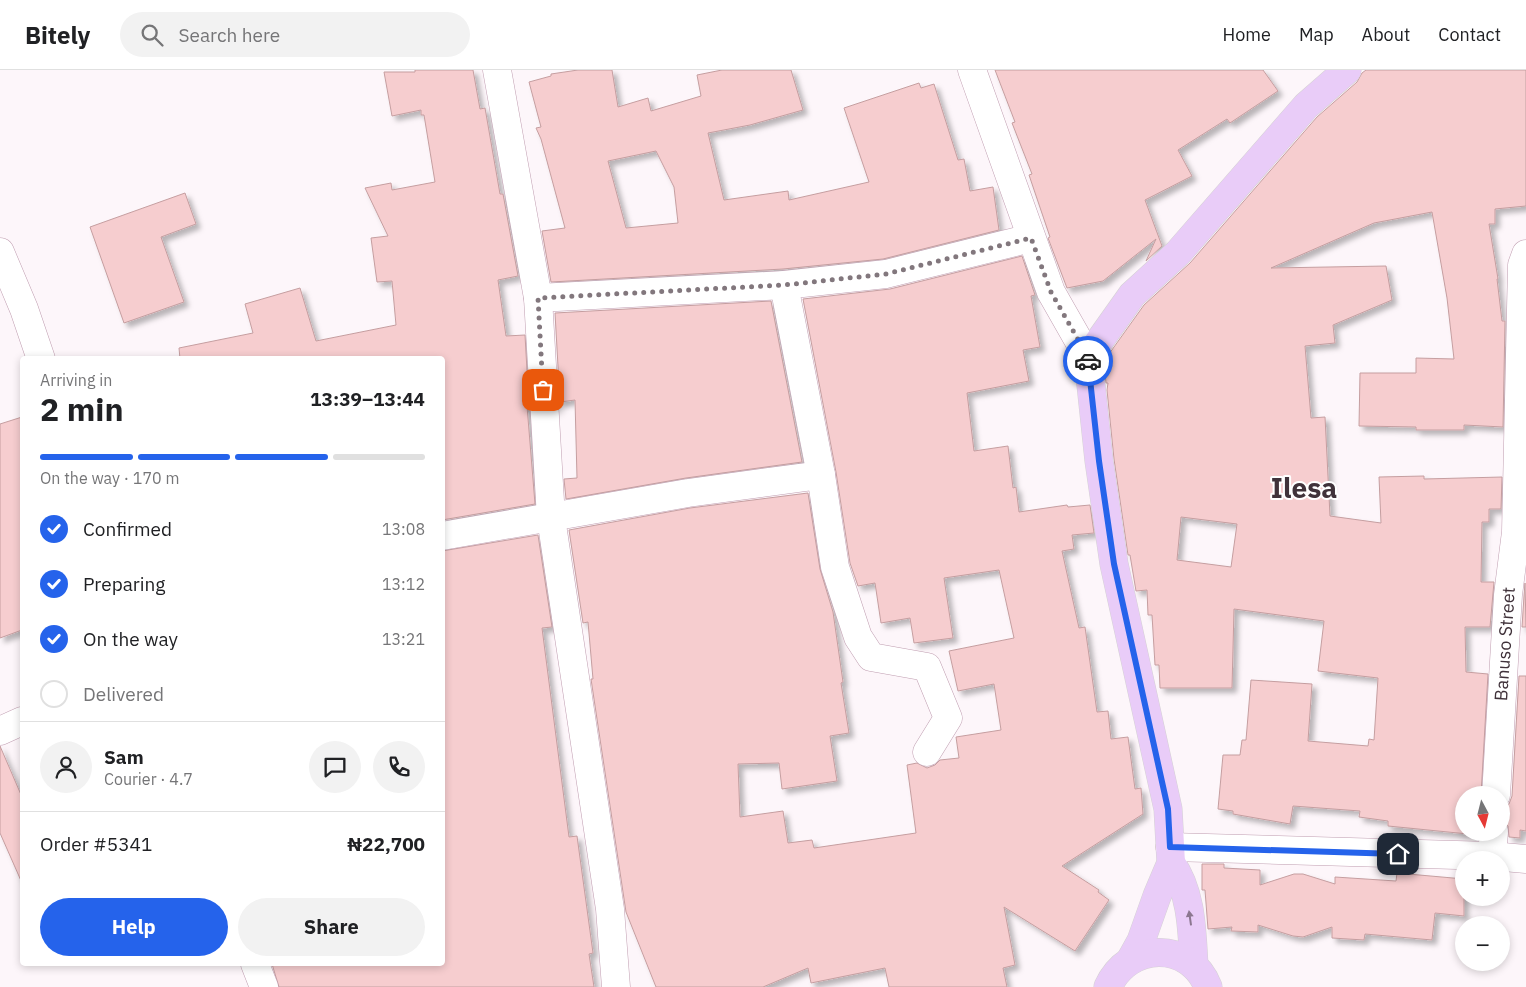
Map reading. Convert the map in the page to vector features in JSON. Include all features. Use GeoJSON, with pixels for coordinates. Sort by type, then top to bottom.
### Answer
{"type":"FeatureCollection","features":[{"type":"Feature","properties":{"kind":"main road"},"geometry":{"type":"LineString","coordinates":[[1201,977],[1187,901],[1171,855],[1168,809],[1114,564],[1099,461],[1088,357],[1132,295],[1178,253],[1306,106],[1347,70]]}},
{"type":"Feature","properties":{"kind":"main road"},"geometry":{"type":"LineString","coordinates":[[1132,960],[1141,941],[1171,855]]}},
{"type":"Feature","properties":{"kind":"main road"},"geometry":{"type":"LineString","coordinates":[[1108,987],[1118,970],[1132,960],[1150,953],[1169,953],[1187,960],[1201,977]]}},
{"type":"Feature","properties":{"kind":"street"},"geometry":{"type":"LineString","coordinates":[[496,70],[538,298],[551,518],[610,909],[616,987]]}},
{"type":"Feature","properties":{"kind":"street"},"geometry":{"type":"LineString","coordinates":[[972,70],[1051,292],[1088,357]]}},
{"type":"Feature","properties":{"kind":"street"},"geometry":{"type":"LineString","coordinates":[[538,298],[784,285],[886,274],[1031,238]]}},
{"type":"Feature","properties":{"kind":"street"},"geometry":{"type":"LineString","coordinates":[[0,252],[24,309],[40,356]]}},
{"type":"Feature","properties":{"kind":"street","name":"Banuso Street"},"geometry":{"type":"LineString","coordinates":[[1497,786],[1508,595],[1516,532],[1522,264],[1526,254]]}},
{"type":"Feature","properties":{"kind":"street"},"geometry":{"type":"LineString","coordinates":[[784,285],[821,475],[836,567],[858,637],[871,657],[927,667],[948,718],[927,752]]}},
{"type":"Feature","properties":{"kind":"street"},"geometry":{"type":"LineString","coordinates":[[445,536],[688,492],[821,475]]}},
{"type":"Feature","properties":{"kind":"street"},"geometry":{"type":"LineString","coordinates":[[0,731],[20,722]]}},
{"type":"Feature","properties":{"kind":"street"},"geometry":{"type":"LineString","coordinates":[[1171,855],[1493,844],[1526,859]]}},
{"type":"Feature","properties":{"kind":"street"},"geometry":{"type":"LineString","coordinates":[[256,966],[264,987]]}},
{"type":"Feature","properties":{"kind":"building"},"geometry":{"type":"Polygon","coordinates":[[[415,70],[473,70],[480,109],[485,108],[500,194],[503,194],[518,276],[498,280],[506,336],[525,335],[529,406],[527,406],[535,504],[445,519],[445,356],[180,356],[179,348],[253,333],[245,304],[300,288],[316,341],[396,325],[392,281],[377,282],[371,238],[388,236],[365,188],[391,183],[392,190],[435,182],[424,115],[421,115],[421,110],[392,116],[384,72],[415,72],[415,70]]]}},
{"type":"Feature","properties":{"kind":"building"},"geometry":{"type":"Polygon","coordinates":[[[578,70],[612,70],[618,107],[648,98],[651,111],[701,96],[697,75],[722,70],[791,70],[803,110],[750,125],[708,133],[724,200],[788,191],[789,200],[869,182],[844,108],[919,83],[921,88],[934,84],[958,160],[964,159],[970,191],[993,187],[999,230],[883,259],[783,269],[551,282],[542,231],[565,228],[541,139],[536,128],[541,127],[529,82],[551,76],[551,74],[578,70]],[[656,151],[608,161],[626,228],[678,223],[674,187],[656,151]]]}},
{"type":"Feature","properties":{"kind":"building"},"geometry":{"type":"Polygon","coordinates":[[[995,70],[1263,70],[1278,91],[1230,123],[1227,119],[1178,150],[1192,176],[1145,200],[1162,246],[1146,261],[1156,239],[1103,281],[1067,288],[1048,238],[1050,237],[1029,175],[1032,174],[1012,123],[1015,122],[995,70]]]}},
{"type":"Feature","properties":{"kind":"building"},"geometry":{"type":"Polygon","coordinates":[[[1366,70],[1526,70],[1526,206],[1495,209],[1495,224],[1489,224],[1498,279],[1502,321],[1505,321],[1503,427],[1464,425],[1464,430],[1416,430],[1416,427],[1359,426],[1360,373],[1416,373],[1416,358],[1454,359],[1447,298],[1432,212],[1374,223],[1271,268],[1386,266],[1392,300],[1333,325],[1335,343],[1305,346],[1311,418],[1325,417],[1330,516],[1381,523],[1379,477],[1424,476],[1424,479],[1502,477],[1501,509],[1489,509],[1489,522],[1482,522],[1481,582],[1494,582],[1490,627],[1465,627],[1466,672],[1488,674],[1482,786],[1455,786],[1455,833],[1388,826],[1388,821],[1359,817],[1360,811],[1293,806],[1290,824],[1233,814],[1233,811],[1218,809],[1223,755],[1240,755],[1242,740],[1246,740],[1251,680],[1312,684],[1308,741],[1368,746],[1369,739],[1374,740],[1378,678],[1318,671],[1324,621],[1234,609],[1232,688],[1160,688],[1159,665],[1155,665],[1152,615],[1148,615],[1147,590],[1136,591],[1130,555],[1128,555],[1114,459],[1107,390],[1108,383],[1106,383],[1104,361],[1144,305],[1190,263],[1317,117],[1357,82],[1366,70]],[[1181,517],[1177,560],[1231,567],[1237,524],[1181,517]]]}},
{"type":"Feature","properties":{"kind":"building"},"geometry":{"type":"Polygon","coordinates":[[[185,193],[196,224],[161,237],[184,302],[124,323],[90,227],[185,193]]]}},
{"type":"Feature","properties":{"kind":"building"},"geometry":{"type":"Polygon","coordinates":[[[1022,256],[1035,295],[1031,296],[1040,347],[1023,350],[1029,381],[967,393],[974,451],[1008,446],[1013,488],[1016,487],[1019,512],[1067,505],[1068,507],[1090,505],[1094,533],[1072,535],[1074,549],[1062,551],[1079,628],[1085,627],[1097,712],[1108,711],[1111,739],[1128,737],[1135,789],[1141,788],[1143,814],[1062,866],[1099,890],[1098,892],[1109,900],[1075,951],[1004,907],[1015,965],[1003,968],[1007,987],[889,987],[885,968],[811,983],[808,968],[763,987],[656,987],[626,912],[591,679],[593,679],[588,622],[583,623],[569,530],[690,508],[808,493],[820,569],[833,612],[849,733],[830,736],[837,781],[782,789],[779,763],[738,764],[740,817],[783,811],[788,843],[812,840],[814,848],[916,833],[907,765],[917,763],[927,768],[935,765],[940,760],[959,758],[956,737],[1001,730],[994,684],[958,691],[949,651],[1014,638],[999,570],[944,578],[953,638],[914,643],[910,618],[881,623],[875,583],[858,586],[850,563],[836,472],[803,299],[890,289],[1022,256]]]}},
{"type":"Feature","properties":{"kind":"building"},"geometry":{"type":"Polygon","coordinates":[[[771,301],[802,462],[686,478],[566,499],[564,479],[577,478],[575,400],[560,402],[555,313],[771,301]]]}},
{"type":"Feature","properties":{"kind":"building"},"geometry":{"type":"Polygon","coordinates":[[[20,418],[20,631],[0,638],[0,424],[20,418]]]}},
{"type":"Feature","properties":{"kind":"building"},"geometry":{"type":"Polygon","coordinates":[[[538,535],[552,627],[542,628],[569,837],[577,836],[593,953],[589,954],[594,987],[279,987],[273,966],[445,966],[445,550],[538,535]]]}},
{"type":"Feature","properties":{"kind":"building"},"geometry":{"type":"Polygon","coordinates":[[[1525,583],[1526,627],[1522,627],[1524,596],[1525,583]]]}},
{"type":"Feature","properties":{"kind":"building"},"geometry":{"type":"Polygon","coordinates":[[[1519,676],[1526,676],[1526,831],[1520,830],[1520,838],[1510,837],[1510,801],[1512,796],[1519,676]]]}},
{"type":"Feature","properties":{"kind":"building"},"geometry":{"type":"Polygon","coordinates":[[[0,746],[20,792],[20,878],[0,833],[0,746]]]}},
{"type":"Feature","properties":{"kind":"building"},"geometry":{"type":"Polygon","coordinates":[[[1202,864],[1224,864],[1224,868],[1260,870],[1260,885],[1294,874],[1303,874],[1335,884],[1335,877],[1396,881],[1397,873],[1455,878],[1455,906],[1464,906],[1464,916],[1435,913],[1432,940],[1365,934],[1364,940],[1332,938],[1332,927],[1303,937],[1293,936],[1258,925],[1258,932],[1231,931],[1232,927],[1208,929],[1205,890],[1202,890],[1202,864]]]}},
{"type":"Feature","properties":{"kind":"way so far"},"geometry":{"type":"LineString","coordinates":[[543,390],[538,298],[784,285],[886,274],[1031,238],[1051,292],[1088,357],[1088,361]]}},
{"type":"Feature","properties":{"kind":"district","name":"Ilesa"},"geometry":{"type":"Point","coordinates":[1304,488]}},
{"type":"Feature","properties":{"kind":"route"},"geometry":{"type":"LineString","coordinates":[[1088,361],[1099,461],[1114,564],[1168,809],[1170,847],[1398,854]]}}]}
